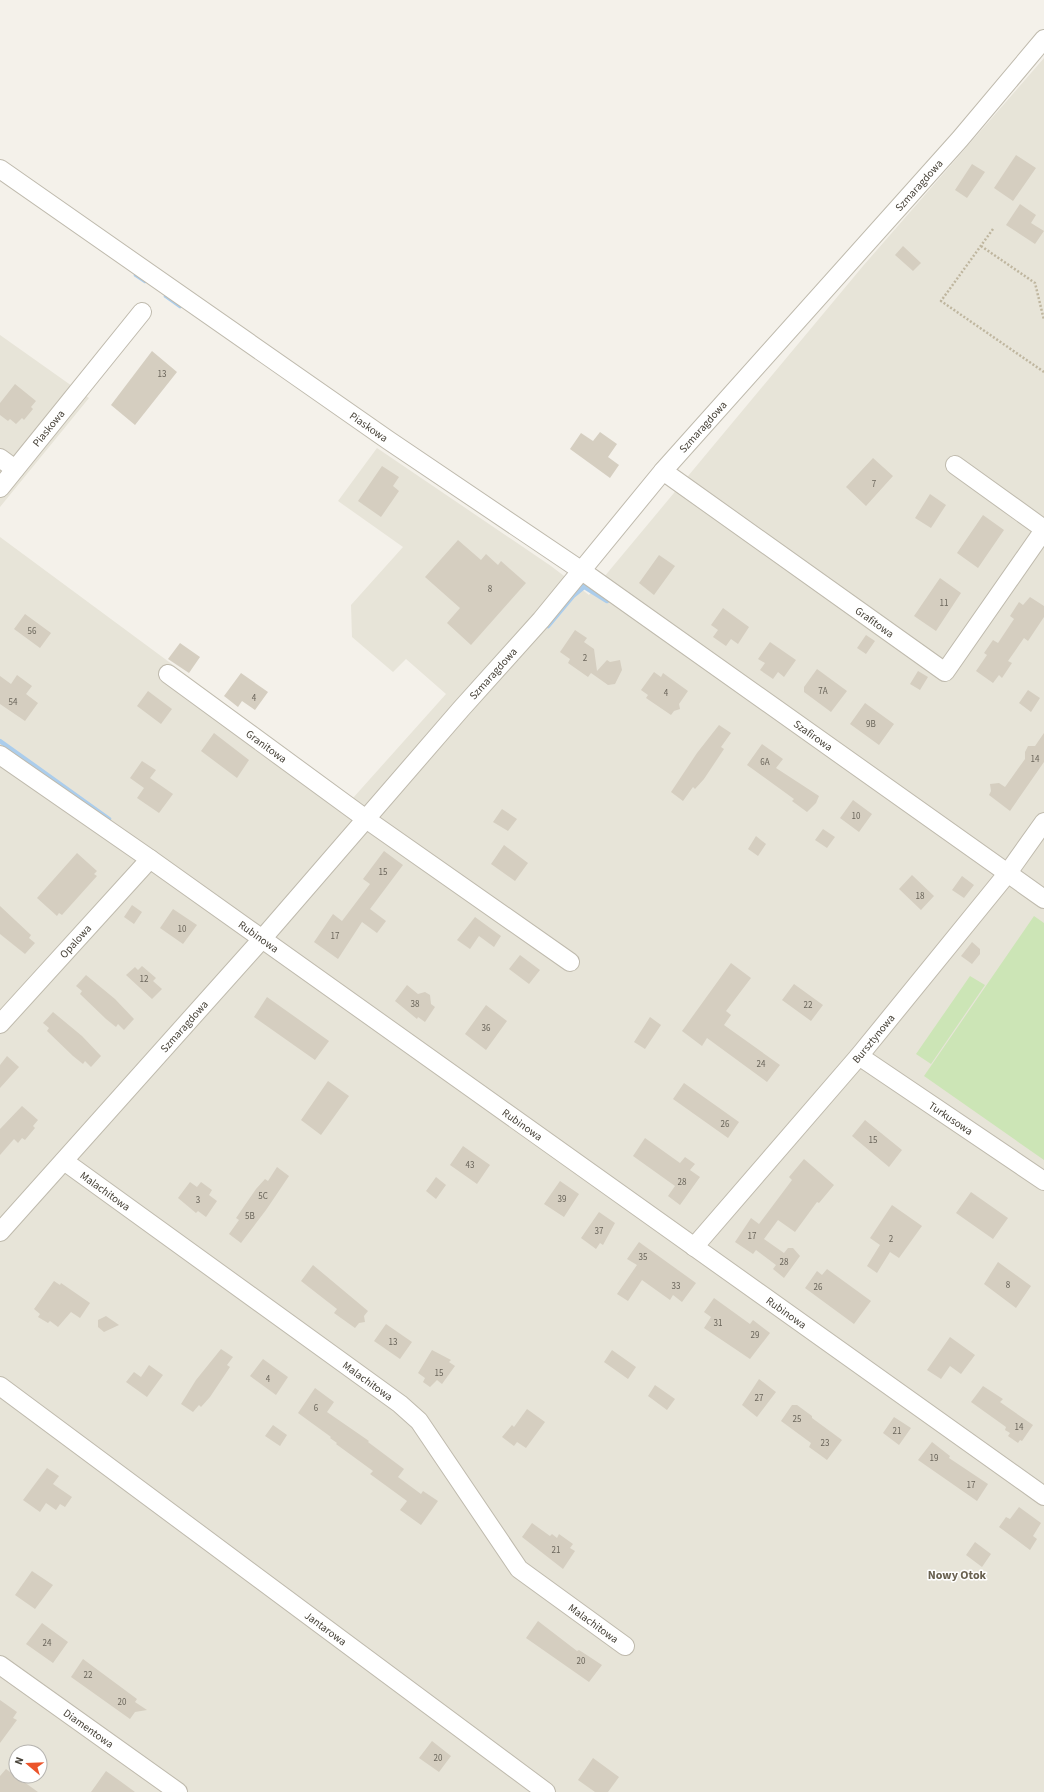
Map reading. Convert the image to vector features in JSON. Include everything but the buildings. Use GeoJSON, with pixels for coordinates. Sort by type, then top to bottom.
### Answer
{"type":"FeatureCollection","features":[{"type":"Feature","properties":{"kind":"street","name":"Szmaragdowa"},"geometry":{"type":"LineString","coordinates":[[0,1232],[262,938],[582,571],[663,471],[960,139],[1044,39]]}},
{"type":"Feature","properties":{"kind":"street","name":"Piaskowa"},"geometry":{"type":"LineString","coordinates":[[0,169],[388,440],[582,571]]}},
{"type":"Feature","properties":{"kind":"street","name":"Piaskowa"},"geometry":{"type":"LineString","coordinates":[[0,488],[142,312]]}},
{"type":"Feature","properties":{"kind":"street"},"geometry":{"type":"LineString","coordinates":[[0,458],[16,469]]}},
{"type":"Feature","properties":{"kind":"street","name":"Grafitowa"},"geometry":{"type":"LineString","coordinates":[[663,471],[945,672],[1044,530],[955,465]]}},
{"type":"Feature","properties":{"kind":"street","name":"Szafirowa"},"geometry":{"type":"LineString","coordinates":[[582,571],[1044,899]]}},
{"type":"Feature","properties":{"kind":"street","name":"Granitowa"},"geometry":{"type":"LineString","coordinates":[[168,674],[366,819]]}},
{"type":"Feature","properties":{"kind":"street","name":"Rubinowa"},"geometry":{"type":"LineString","coordinates":[[0,756],[262,938],[1044,1496]]}},
{"type":"Feature","properties":{"kind":"street"},"geometry":{"type":"LineString","coordinates":[[366,819],[570,962]]}},
{"type":"Feature","properties":{"kind":"street","name":"Bursztynowa"},"geometry":{"type":"LineString","coordinates":[[694,1247],[858,1056],[1007,874],[1044,822]]}},
{"type":"Feature","properties":{"kind":"street","name":"Opalowa"},"geometry":{"type":"LineString","coordinates":[[0,1024],[150,859]]}},
{"type":"Feature","properties":{"kind":"street","name":"Turkusowa"},"geometry":{"type":"LineString","coordinates":[[858,1056],[1044,1181]]}},
{"type":"Feature","properties":{"kind":"street","name":"Malachitowa"},"geometry":{"type":"LineString","coordinates":[[64,1161],[400,1404],[419,1421],[519,1569],[625,1646]]}},
{"type":"Feature","properties":{"kind":"street","name":"Jantarowa"},"geometry":{"type":"LineString","coordinates":[[0,1386],[546,1792]]}},
{"type":"Feature","properties":{"kind":"street","name":"Diamentowa"},"geometry":{"type":"LineString","coordinates":[[0,1665],[178,1792]]}},
{"type":"Feature","properties":{"kind":"path"},"geometry":{"type":"LineString","coordinates":[[993,229],[941,301],[1044,372]]}},
{"type":"Feature","properties":{"kind":"path"},"geometry":{"type":"LineString","coordinates":[[981,246],[1035,283],[1044,320]]}},
{"type":"Feature","properties":{"kind":"shaded area"},"geometry":{"type":"Polygon","coordinates":[[[1044,58],[1044,1792],[0,1792],[0,537],[353,798],[446,694],[406,659],[393,672],[352,637],[351,605],[403,547],[338,501],[377,448],[551,566],[589,595],[863,266],[1044,58]]]}},
{"type":"Feature","properties":{"kind":"shaded area"},"geometry":{"type":"Polygon","coordinates":[[[0,335],[89,398],[0,507],[0,335]]]}},
{"type":"Feature","properties":{"kind":"green space"},"geometry":{"type":"Polygon","coordinates":[[[1034,916],[1044,923],[1044,1160],[924,1076],[1034,916]]]}},
{"type":"Feature","properties":{"kind":"green space"},"geometry":{"type":"Polygon","coordinates":[[[970,976],[985,985],[931,1064],[916,1054],[970,976]]]}},
{"type":"Feature","properties":{"kind":"waterway"},"geometry":{"type":"LineString","coordinates":[[136,275],[145,281]]}},
{"type":"Feature","properties":{"kind":"waterway"},"geometry":{"type":"LineString","coordinates":[[166,296],[180,306]]}},
{"type":"Feature","properties":{"kind":"waterway"},"geometry":{"type":"LineString","coordinates":[[583,586],[607,601]]}},
{"type":"Feature","properties":{"kind":"waterway"},"geometry":{"type":"LineString","coordinates":[[548,626],[573,596],[584,587]]}},
{"type":"Feature","properties":{"kind":"waterway"},"geometry":{"type":"LineString","coordinates":[[0,741],[109,819]]}},
{"type":"Feature","properties":{"kind":"district","name":"Nowy Otok"},"geometry":{"type":"Point","coordinates":[957,1575]}}]}
